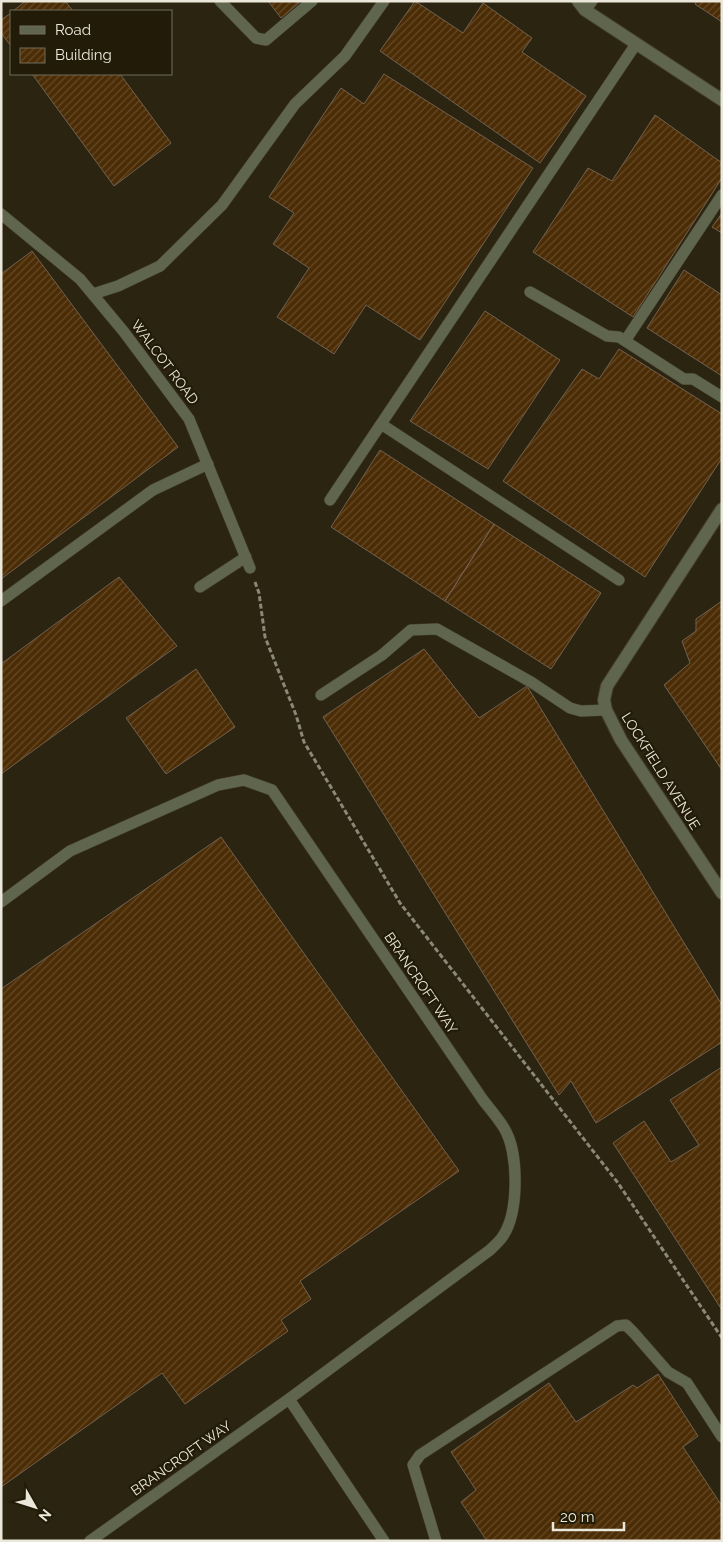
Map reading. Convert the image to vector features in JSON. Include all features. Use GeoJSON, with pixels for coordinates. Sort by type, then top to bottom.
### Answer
{"type":"FeatureCollection","features":[{"type":"Feature","properties":{"kind":"street"},"geometry":{"type":"LineString","coordinates":[[585,4],[636,44],[722,100]]}},
{"type":"Feature","properties":{"kind":"street","name":"LOCKFIELD AVENUE"},"geometry":{"type":"LineString","coordinates":[[722,509],[607,686],[604,700],[606,710],[621,740],[722,893]]}},
{"type":"Feature","properties":{"kind":"lane"},"geometry":{"type":"LineString","coordinates":[[220,1],[256,38],[266,40],[312,1]]}},
{"type":"Feature","properties":{"kind":"lane"},"geometry":{"type":"LineString","coordinates":[[92,294],[118,286],[160,266],[222,205],[295,104],[345,56],[384,1]]}},
{"type":"Feature","properties":{"kind":"lane"},"geometry":{"type":"LineString","coordinates":[[330,500],[636,44]]}},
{"type":"Feature","properties":{"kind":"lane"},"geometry":{"type":"LineString","coordinates":[[625,341],[722,196]]}},
{"type":"Feature","properties":{"kind":"lane","name":"WALCOT ROAD"},"geometry":{"type":"LineString","coordinates":[[1,214],[80,279],[140,353],[189,419],[248,562]]}},
{"type":"Feature","properties":{"kind":"lane"},"geometry":{"type":"LineString","coordinates":[[530,292],[607,336],[619,337],[684,379],[693,380],[722,397]]}},
{"type":"Feature","properties":{"kind":"lane"},"geometry":{"type":"LineString","coordinates":[[382,424],[619,580]]}},
{"type":"Feature","properties":{"kind":"lane"},"geometry":{"type":"LineString","coordinates":[[1,601],[153,490],[208,464]]}},
{"type":"Feature","properties":{"kind":"lane"},"geometry":{"type":"LineString","coordinates":[[200,587],[248,562]]}},
{"type":"Feature","properties":{"kind":"lane"},"geometry":{"type":"LineString","coordinates":[[321,695],[382,655],[411,630],[437,629],[531,682],[570,708],[581,711],[606,710]]}},
{"type":"Feature","properties":{"kind":"lane","name":"BRANCROFT WAY"},"geometry":{"type":"LineString","coordinates":[[1,902],[70,852],[218,785],[244,780],[272,790],[483,1100],[505,1129],[513,1156],[516,1186],[512,1216],[503,1236],[490,1250],[289,1400],[90,1541]]}},
{"type":"Feature","properties":{"kind":"lane"},"geometry":{"type":"LineString","coordinates":[[436,1541],[413,1465],[420,1455],[617,1326],[626,1325],[668,1372],[687,1383],[722,1437]]}},
{"type":"Feature","properties":{"kind":"lane"},"geometry":{"type":"LineString","coordinates":[[289,1400],[384,1541]]}},
{"type":"Feature","properties":{"kind":"path"},"geometry":{"type":"LineString","coordinates":[[248,562],[259,593],[265,637],[296,715],[304,742],[400,903],[618,1183],[722,1338]]}},
{"type":"Feature","properties":{"kind":"building"},"geometry":{"type":"Polygon","coordinates":[[[26,1],[65,1],[72,10],[14,10],[26,1]]]}},
{"type":"Feature","properties":{"kind":"building"},"geometry":{"type":"Polygon","coordinates":[[[268,1],[301,1],[281,18],[268,1]]]}},
{"type":"Feature","properties":{"kind":"building"},"geometry":{"type":"Polygon","coordinates":[[[415,1],[463,33],[483,3],[532,38],[522,52],[586,96],[540,163],[380,51],[415,1]]]}},
{"type":"Feature","properties":{"kind":"building"},"geometry":{"type":"Polygon","coordinates":[[[697,1],[722,1],[722,22],[695,4],[697,1]]]}},
{"type":"Feature","properties":{"kind":"building"},"geometry":{"type":"Polygon","coordinates":[[[10,14],[10,45],[1,33],[1,20],[10,14]]]}},
{"type":"Feature","properties":{"kind":"building"},"geometry":{"type":"Polygon","coordinates":[[[384,74],[533,168],[420,340],[366,305],[334,354],[277,317],[309,268],[273,244],[294,213],[269,197],[341,88],[364,104],[384,74]]]}},
{"type":"Feature","properties":{"kind":"building"},"geometry":{"type":"Polygon","coordinates":[[[33,75],[121,75],[171,143],[114,186],[33,75]]]}},
{"type":"Feature","properties":{"kind":"building"},"geometry":{"type":"Polygon","coordinates":[[[655,115],[722,163],[722,178],[633,317],[533,252],[588,168],[612,181],[655,115]]]}},
{"type":"Feature","properties":{"kind":"building"},"geometry":{"type":"Polygon","coordinates":[[[722,213],[722,233],[712,227],[722,213]]]}},
{"type":"Feature","properties":{"kind":"building"},"geometry":{"type":"Polygon","coordinates":[[[32,251],[178,447],[1,579],[1,274],[32,251]]]}},
{"type":"Feature","properties":{"kind":"building"},"geometry":{"type":"Polygon","coordinates":[[[684,270],[722,295],[722,376],[647,328],[684,270]]]}},
{"type":"Feature","properties":{"kind":"building"},"geometry":{"type":"Polygon","coordinates":[[[485,311],[560,360],[488,469],[410,421],[485,311]]]}},
{"type":"Feature","properties":{"kind":"building"},"geometry":{"type":"Polygon","coordinates":[[[619,349],[722,414],[722,458],[645,577],[503,481],[582,369],[599,379],[619,349]]]}},
{"type":"Feature","properties":{"kind":"building"},"geometry":{"type":"Polygon","coordinates":[[[380,450],[494,524],[445,601],[331,527],[380,450]]]}},
{"type":"Feature","properties":{"kind":"building"},"geometry":{"type":"Polygon","coordinates":[[[494,524],[601,593],[551,669],[445,601],[494,524]]]}},
{"type":"Feature","properties":{"kind":"building"},"geometry":{"type":"Polygon","coordinates":[[[119,577],[177,646],[1,774],[1,664],[119,577]]]}},
{"type":"Feature","properties":{"kind":"building"},"geometry":{"type":"Polygon","coordinates":[[[722,601],[722,770],[664,685],[690,663],[682,641],[696,631],[696,619],[722,601]]]}},
{"type":"Feature","properties":{"kind":"building"},"geometry":{"type":"Polygon","coordinates":[[[424,649],[479,718],[527,686],[722,1005],[722,1042],[596,1123],[571,1081],[559,1095],[323,717],[424,649]]]}},
{"type":"Feature","properties":{"kind":"building"},"geometry":{"type":"Polygon","coordinates":[[[196,669],[235,727],[166,774],[126,718],[196,669]]]}},
{"type":"Feature","properties":{"kind":"building"},"geometry":{"type":"Polygon","coordinates":[[[221,837],[459,1171],[300,1281],[311,1299],[281,1320],[288,1331],[185,1404],[162,1373],[1,1487],[1,989],[221,837]]]}},
{"type":"Feature","properties":{"kind":"building"},"geometry":{"type":"Polygon","coordinates":[[[722,1067],[722,1310],[613,1143],[644,1121],[671,1162],[699,1145],[670,1100],[722,1067]]]}},
{"type":"Feature","properties":{"kind":"building"},"geometry":{"type":"Polygon","coordinates":[[[658,1374],[698,1436],[683,1447],[722,1506],[722,1541],[487,1541],[461,1502],[476,1490],[451,1452],[549,1383],[576,1422],[633,1385],[637,1388],[658,1374]]]}}]}
